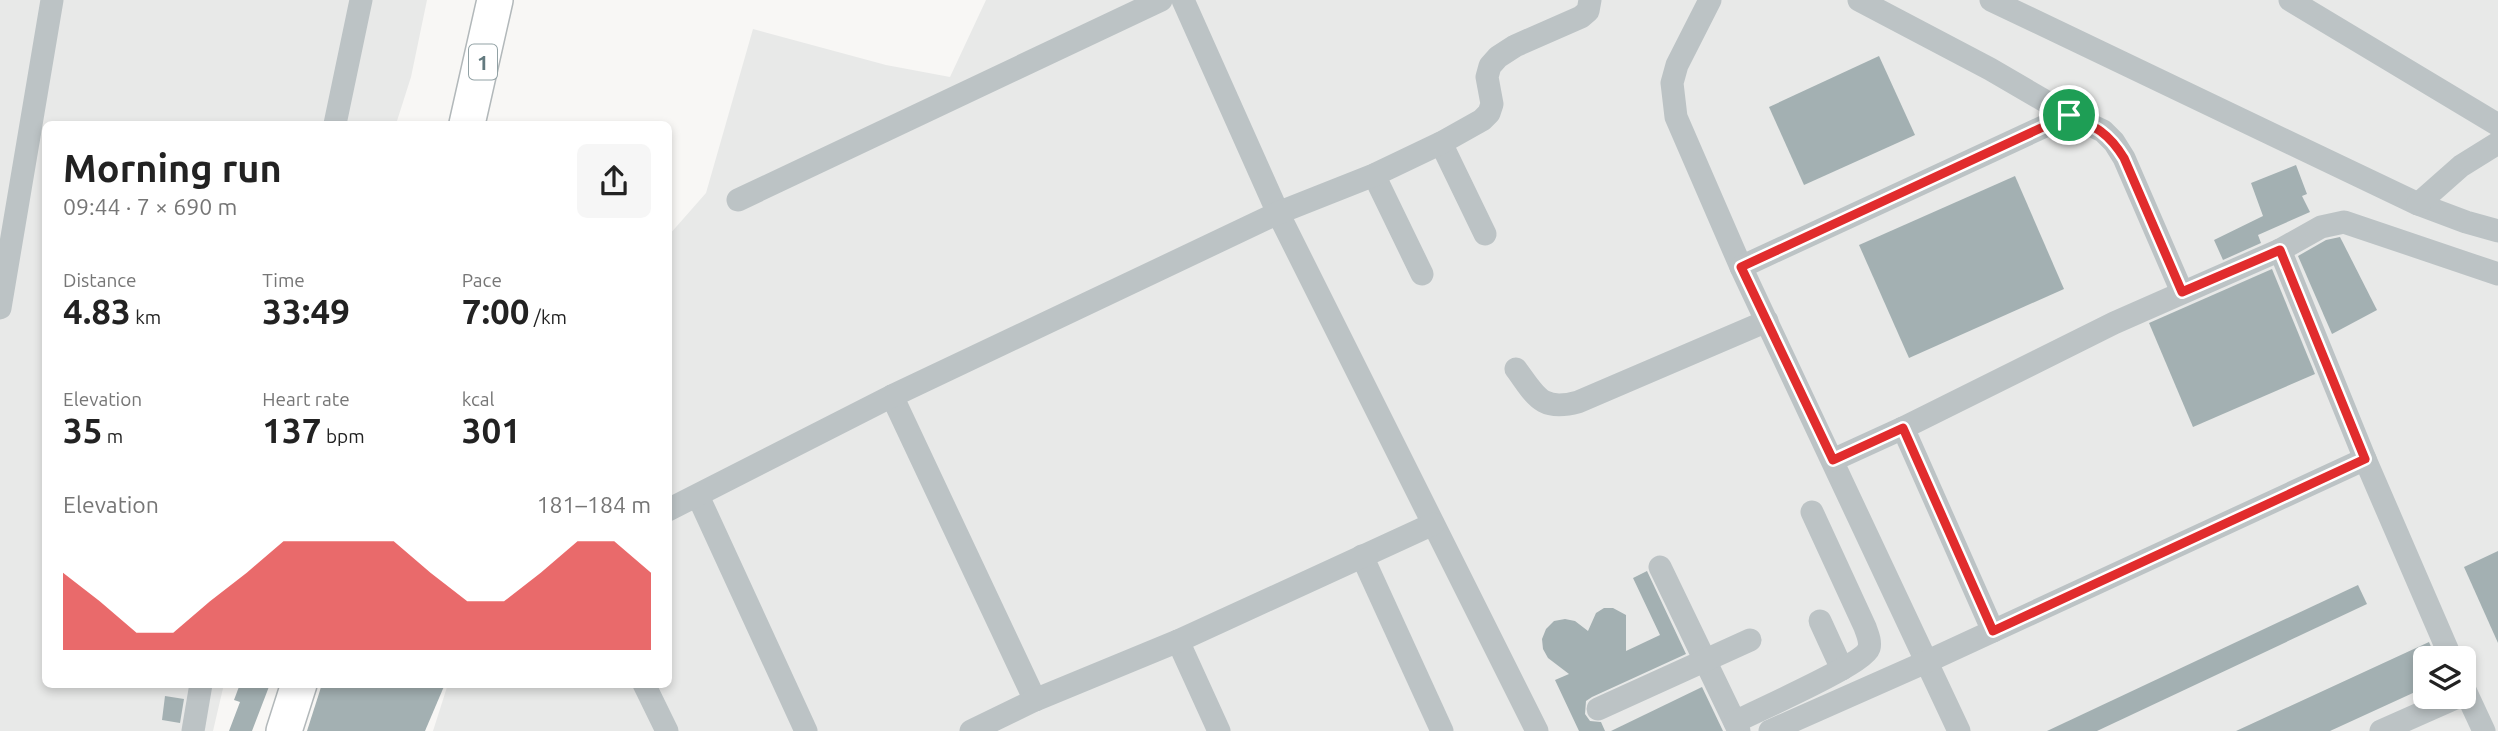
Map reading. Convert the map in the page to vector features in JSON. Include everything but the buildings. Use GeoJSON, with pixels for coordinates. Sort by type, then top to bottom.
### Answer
{"type":"FeatureCollection","features":[{"type":"Feature","properties":{"kind":"highway","name":"1"},"geometry":{"type":"LineString","coordinates":[[468,121],[495,0]]}},
{"type":"Feature","properties":{"kind":"highway"},"geometry":{"type":"LineString","coordinates":[[284,731],[298,688]]}},
{"type":"Feature","properties":{"kind":"lane"},"geometry":{"type":"LineString","coordinates":[[0,308],[52,0]]}},
{"type":"Feature","properties":{"kind":"lane"},"geometry":{"type":"LineString","coordinates":[[336,121],[361,0]]}},
{"type":"Feature","properties":{"kind":"lane"},"geometry":{"type":"LineString","coordinates":[[738,200],[1161,0]]}},
{"type":"Feature","properties":{"kind":"lane"},"geometry":{"type":"LineString","coordinates":[[1183,0],[1278,213],[1537,731]]}},
{"type":"Feature","properties":{"kind":"lane"},"geometry":{"type":"LineString","coordinates":[[672,508],[892,396],[1278,213],[1374,175],[1441,143],[1482,120],[1489,113],[1492,104],[1487,78],[1490,66],[1498,57],[1515,46],[1581,17],[1588,11],[1590,0]]}},
{"type":"Feature","properties":{"kind":"lane"},"geometry":{"type":"LineString","coordinates":[[1710,0],[1672,83],[1676,117],[1741,267],[1959,731]]}},
{"type":"Feature","properties":{"kind":"lane"},"geometry":{"type":"LineString","coordinates":[[1859,0],[2103,131],[2124,158],[2182,292]]}},
{"type":"Feature","properties":{"kind":"lane"},"geometry":{"type":"LineString","coordinates":[[1991,0],[2418,204],[2498,231]]}},
{"type":"Feature","properties":{"kind":"lane"},"geometry":{"type":"LineString","coordinates":[[2290,0],[2498,125]]}},
{"type":"Feature","properties":{"kind":"lane"},"geometry":{"type":"LineString","coordinates":[[1741,267],[2069,115]]}},
{"type":"Feature","properties":{"kind":"lane"},"geometry":{"type":"LineString","coordinates":[[1441,143],[1485,234]]}},
{"type":"Feature","properties":{"kind":"lane"},"geometry":{"type":"LineString","coordinates":[[2418,204],[2461,166],[2498,143]]}},
{"type":"Feature","properties":{"kind":"lane"},"geometry":{"type":"LineString","coordinates":[[1374,175],[1422,274]]}},
{"type":"Feature","properties":{"kind":"lane"},"geometry":{"type":"LineString","coordinates":[[1833,460],[2114,323],[2280,250],[2321,227],[2344,222],[2498,274]]}},
{"type":"Feature","properties":{"kind":"lane"},"geometry":{"type":"LineString","coordinates":[[2280,250],[2365,459],[2446,646]]}},
{"type":"Feature","properties":{"kind":"lane"},"geometry":{"type":"LineString","coordinates":[[1516,369],[1546,404],[1561,406],[1578,402],[1766,321]]}},
{"type":"Feature","properties":{"kind":"lane"},"geometry":{"type":"LineString","coordinates":[[892,396],[1035,700]]}},
{"type":"Feature","properties":{"kind":"lane"},"geometry":{"type":"LineString","coordinates":[[1903,428],[1993,631]]}},
{"type":"Feature","properties":{"kind":"lane"},"geometry":{"type":"LineString","coordinates":[[1770,731],[1926,662],[2365,459]]}},
{"type":"Feature","properties":{"kind":"lane"},"geometry":{"type":"LineString","coordinates":[[698,496],[806,731]]}},
{"type":"Feature","properties":{"kind":"lane"},"geometry":{"type":"LineString","coordinates":[[1660,567],[1737,726],[1861,659],[1869,649],[1869,641],[1812,512]]}},
{"type":"Feature","properties":{"kind":"lane"},"geometry":{"type":"LineString","coordinates":[[971,731],[1035,700],[1178,641],[1433,524]]}},
{"type":"Feature","properties":{"kind":"lane"},"geometry":{"type":"LineString","coordinates":[[1362,556],[1442,731]]}},
{"type":"Feature","properties":{"kind":"lane"},"geometry":{"type":"LineString","coordinates":[[1820,621],[1842,669]]}},
{"type":"Feature","properties":{"kind":"lane"},"geometry":{"type":"LineString","coordinates":[[1598,709],[1750,640]]}},
{"type":"Feature","properties":{"kind":"lane"},"geometry":{"type":"LineString","coordinates":[[1178,641],[1219,731]]}},
{"type":"Feature","properties":{"kind":"lane"},"geometry":{"type":"LineString","coordinates":[[193,731],[200,688]]}},
{"type":"Feature","properties":{"kind":"lane"},"geometry":{"type":"LineString","coordinates":[[646,688],[667,731]]}},
{"type":"Feature","properties":{"kind":"lane"},"geometry":{"type":"LineString","coordinates":[[2381,731],[2429,709]]}},
{"type":"Feature","properties":{"kind":"lane"},"geometry":{"type":"LineString","coordinates":[[2472,709],[2484,731]]}},
{"type":"Feature","properties":{"kind":"shaded area"},"geometry":{"type":"Polygon","coordinates":[[[0,0],[427,0],[411,77],[397,121],[42,121],[42,688],[223,688],[213,731],[0,731],[0,0]]]}},
{"type":"Feature","properties":{"kind":"shaded area"},"geometry":{"type":"Polygon","coordinates":[[[986,0],[2498,0],[2498,731],[433,731],[447,688],[672,688],[672,232],[706,193],[753,29],[886,65],[950,77],[986,0]]]}},
{"type":"Feature","properties":{"kind":"route"},"geometry":{"type":"LineString","coordinates":[[2069,115],[2103,131],[2114,142],[2124,158],[2182,292],[2280,250],[2365,459],[1993,631],[1903,428],[1833,460],[1741,267],[2069,115]]}}]}
